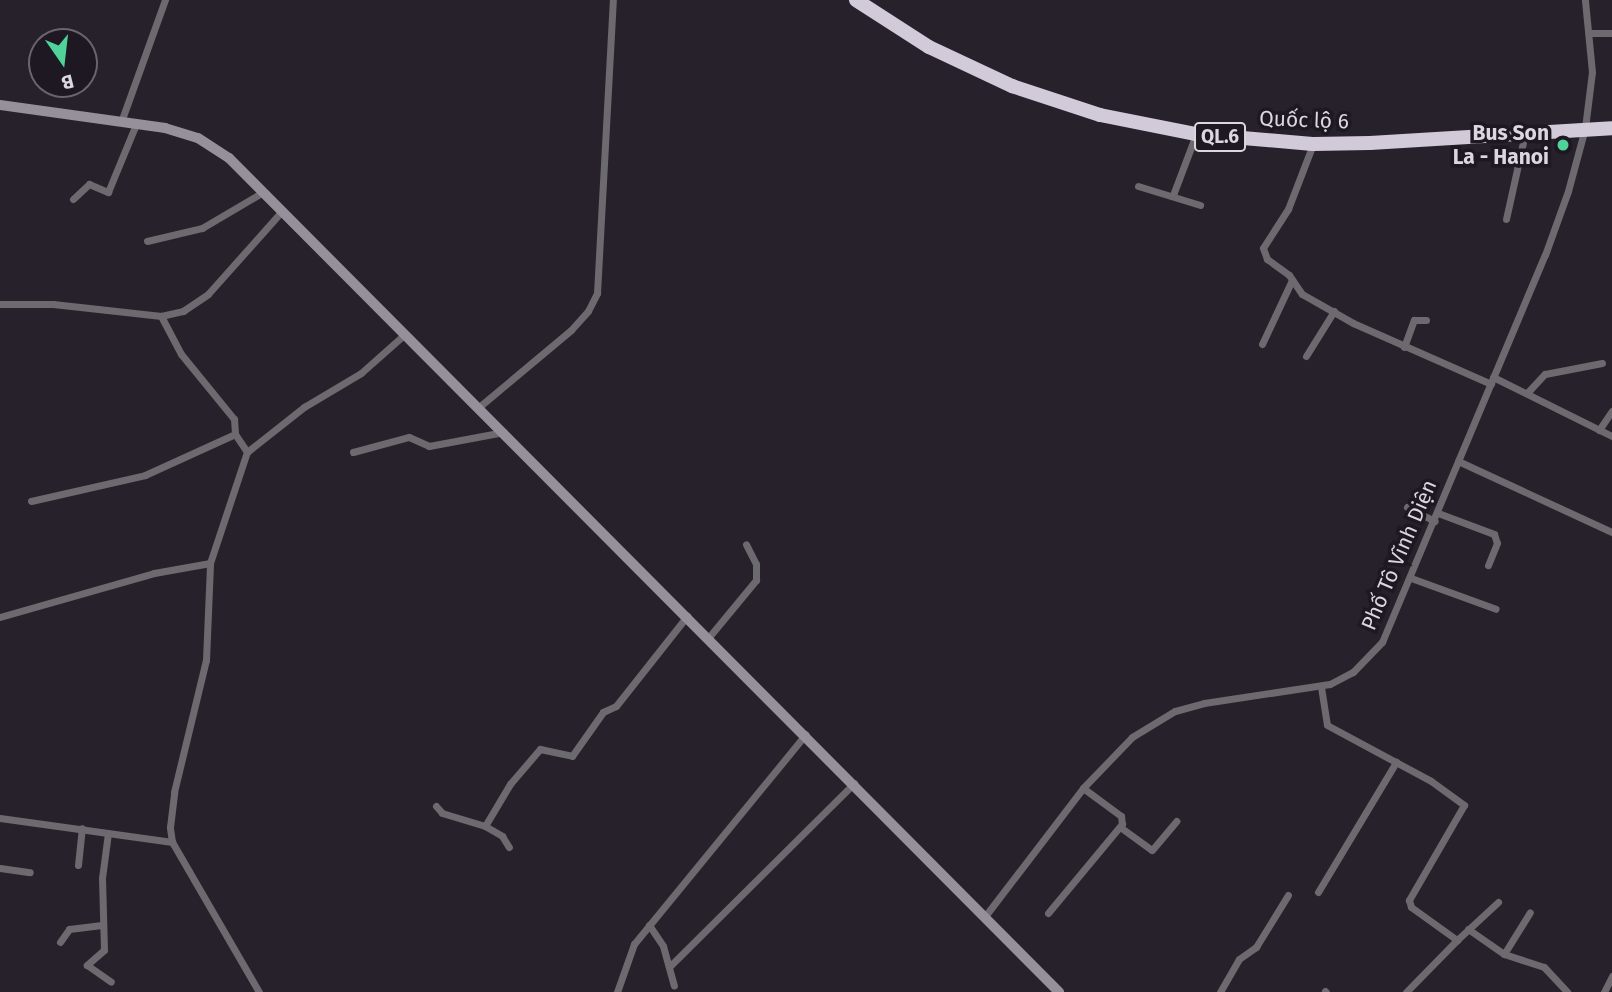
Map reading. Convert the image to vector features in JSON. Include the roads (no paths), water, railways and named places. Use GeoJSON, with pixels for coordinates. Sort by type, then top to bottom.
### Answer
{"type":"FeatureCollection","features":[{"type":"Feature","properties":{"kind":"highway","name":"Quốc lộ 6"},"geometry":{"type":"LineString","coordinates":[[856,0],[929,47],[1012,86],[1100,115],[1196,134],[1313,144],[1612,128]]}},
{"type":"Feature","properties":{"kind":"street"},"geometry":{"type":"LineString","coordinates":[[121,122],[165,0]]}},
{"type":"Feature","properties":{"kind":"street"},"geometry":{"type":"LineString","coordinates":[[480,407],[571,330],[588,311],[597,293],[613,0]]}},
{"type":"Feature","properties":{"kind":"street","name":"Phố Tô Vĩnh Diện"},"geometry":{"type":"LineString","coordinates":[[986,915],[1083,788],[1132,737],[1175,711],[1230,697],[1321,687],[1353,673],[1372,655],[1437,517],[1545,255],[1585,128],[1593,65],[1592,33],[1585,0]]}},
{"type":"Feature","properties":{"kind":"street"},"geometry":{"type":"LineString","coordinates":[[1592,33],[1612,33]]}},
{"type":"Feature","properties":{"kind":"street"},"geometry":{"type":"LineString","coordinates":[[0,105],[136,124],[198,138],[229,158],[806,734],[1059,992]]}},
{"type":"Feature","properties":{"kind":"street"},"geometry":{"type":"LineString","coordinates":[[73,199],[89,184],[108,192],[136,124]]}},
{"type":"Feature","properties":{"kind":"street"},"geometry":{"type":"LineString","coordinates":[[1506,219],[1525,132]]}},
{"type":"Feature","properties":{"kind":"street"},"geometry":{"type":"LineString","coordinates":[[1173,195],[1196,134]]}},
{"type":"Feature","properties":{"kind":"street"},"geometry":{"type":"LineString","coordinates":[[1313,144],[1288,209],[1263,248],[1266,259],[1292,281],[1302,294],[1334,311],[1404,346],[1527,393],[1612,436]]}},
{"type":"Feature","properties":{"kind":"street"},"geometry":{"type":"LineString","coordinates":[[1138,186],[1200,205]]}},
{"type":"Feature","properties":{"kind":"street"},"geometry":{"type":"LineString","coordinates":[[147,241],[202,228],[263,192]]}},
{"type":"Feature","properties":{"kind":"street"},"geometry":{"type":"LineString","coordinates":[[0,304],[52,304],[161,316],[200,301],[282,211]]}},
{"type":"Feature","properties":{"kind":"street"},"geometry":{"type":"LineString","coordinates":[[1262,344],[1292,281]]}},
{"type":"Feature","properties":{"kind":"street"},"geometry":{"type":"LineString","coordinates":[[1306,356],[1334,311]]}},
{"type":"Feature","properties":{"kind":"street"},"geometry":{"type":"LineString","coordinates":[[161,316],[181,354],[234,419],[235,434],[247,452]]}},
{"type":"Feature","properties":{"kind":"street"},"geometry":{"type":"LineString","coordinates":[[1404,346],[1415,320],[1426,320]]}},
{"type":"Feature","properties":{"kind":"street"},"geometry":{"type":"LineString","coordinates":[[260,992],[172,842],[174,792],[206,660],[210,563],[247,452],[303,407],[361,373],[406,333]]}},
{"type":"Feature","properties":{"kind":"street"},"geometry":{"type":"LineString","coordinates":[[1527,393],[1549,373],[1602,363]]}},
{"type":"Feature","properties":{"kind":"street"},"geometry":{"type":"LineString","coordinates":[[1599,430],[1612,411]]}},
{"type":"Feature","properties":{"kind":"street"},"geometry":{"type":"LineString","coordinates":[[354,452],[401,438],[414,438],[429,446],[505,432]]}},
{"type":"Feature","properties":{"kind":"street"},"geometry":{"type":"LineString","coordinates":[[31,501],[145,475],[235,434]]}},
{"type":"Feature","properties":{"kind":"street"},"geometry":{"type":"LineString","coordinates":[[1458,461],[1612,532]]}},
{"type":"Feature","properties":{"kind":"street"},"geometry":{"type":"LineString","coordinates":[[1407,507],[1494,534],[1498,538],[1488,565]]}},
{"type":"Feature","properties":{"kind":"street"},"geometry":{"type":"LineString","coordinates":[[709,637],[757,580],[756,564],[746,544]]}},
{"type":"Feature","properties":{"kind":"street"},"geometry":{"type":"LineString","coordinates":[[0,617],[143,576],[210,563]]}},
{"type":"Feature","properties":{"kind":"street"},"geometry":{"type":"LineString","coordinates":[[1410,578],[1496,609]]}},
{"type":"Feature","properties":{"kind":"street"},"geometry":{"type":"LineString","coordinates":[[485,826],[510,784],[540,749],[572,756],[603,712],[616,706],[688,616]]}},
{"type":"Feature","properties":{"kind":"street"},"geometry":{"type":"LineString","coordinates":[[1321,687],[1327,726],[1396,762],[1464,805],[1409,900],[1411,907],[1457,940]]}},
{"type":"Feature","properties":{"kind":"street"},"geometry":{"type":"LineString","coordinates":[[617,992],[628,954],[649,925],[806,734]]}},
{"type":"Feature","properties":{"kind":"street"},"geometry":{"type":"LineString","coordinates":[[1318,892],[1396,762]]}},
{"type":"Feature","properties":{"kind":"street"},"geometry":{"type":"LineString","coordinates":[[669,967],[854,783]]}},
{"type":"Feature","properties":{"kind":"street"},"geometry":{"type":"LineString","coordinates":[[1048,914],[1120,827],[1121,816],[1083,788]]}},
{"type":"Feature","properties":{"kind":"street"},"geometry":{"type":"LineString","coordinates":[[436,806],[445,814],[485,826],[502,836],[509,847]]}},
{"type":"Feature","properties":{"kind":"street"},"geometry":{"type":"LineString","coordinates":[[0,818],[172,842]]}},
{"type":"Feature","properties":{"kind":"street"},"geometry":{"type":"LineString","coordinates":[[1120,827],[1152,850],[1176,821]]}},
{"type":"Feature","properties":{"kind":"street"},"geometry":{"type":"LineString","coordinates":[[78,865],[82,828]]}},
{"type":"Feature","properties":{"kind":"street"},"geometry":{"type":"LineString","coordinates":[[108,833],[102,925],[104,950],[87,967],[111,982]]}},
{"type":"Feature","properties":{"kind":"street"},"geometry":{"type":"LineString","coordinates":[[0,868],[30,872]]}},
{"type":"Feature","properties":{"kind":"street"},"geometry":{"type":"LineString","coordinates":[[1220,992],[1239,959],[1256,947],[1288,895]]}},
{"type":"Feature","properties":{"kind":"street"},"geometry":{"type":"LineString","coordinates":[[1406,992],[1498,902]]}},
{"type":"Feature","properties":{"kind":"street"},"geometry":{"type":"LineString","coordinates":[[1504,954],[1530,912]]}},
{"type":"Feature","properties":{"kind":"street"},"geometry":{"type":"LineString","coordinates":[[60,942],[69,929],[102,925]]}},
{"type":"Feature","properties":{"kind":"street"},"geometry":{"type":"LineString","coordinates":[[649,925],[669,967],[674,986]]}},
{"type":"Feature","properties":{"kind":"street"},"geometry":{"type":"LineString","coordinates":[[1468,929],[1504,954],[1544,967],[1567,992]]}},
{"type":"Feature","properties":{"kind":"street"},"geometry":{"type":"LineString","coordinates":[[1604,992],[1612,976]]}},
{"type":"Feature","properties":{"kind":"place","name":"Bus Son La - Hanoi"},"geometry":{"type":"Point","coordinates":[1563,145]}}]}
